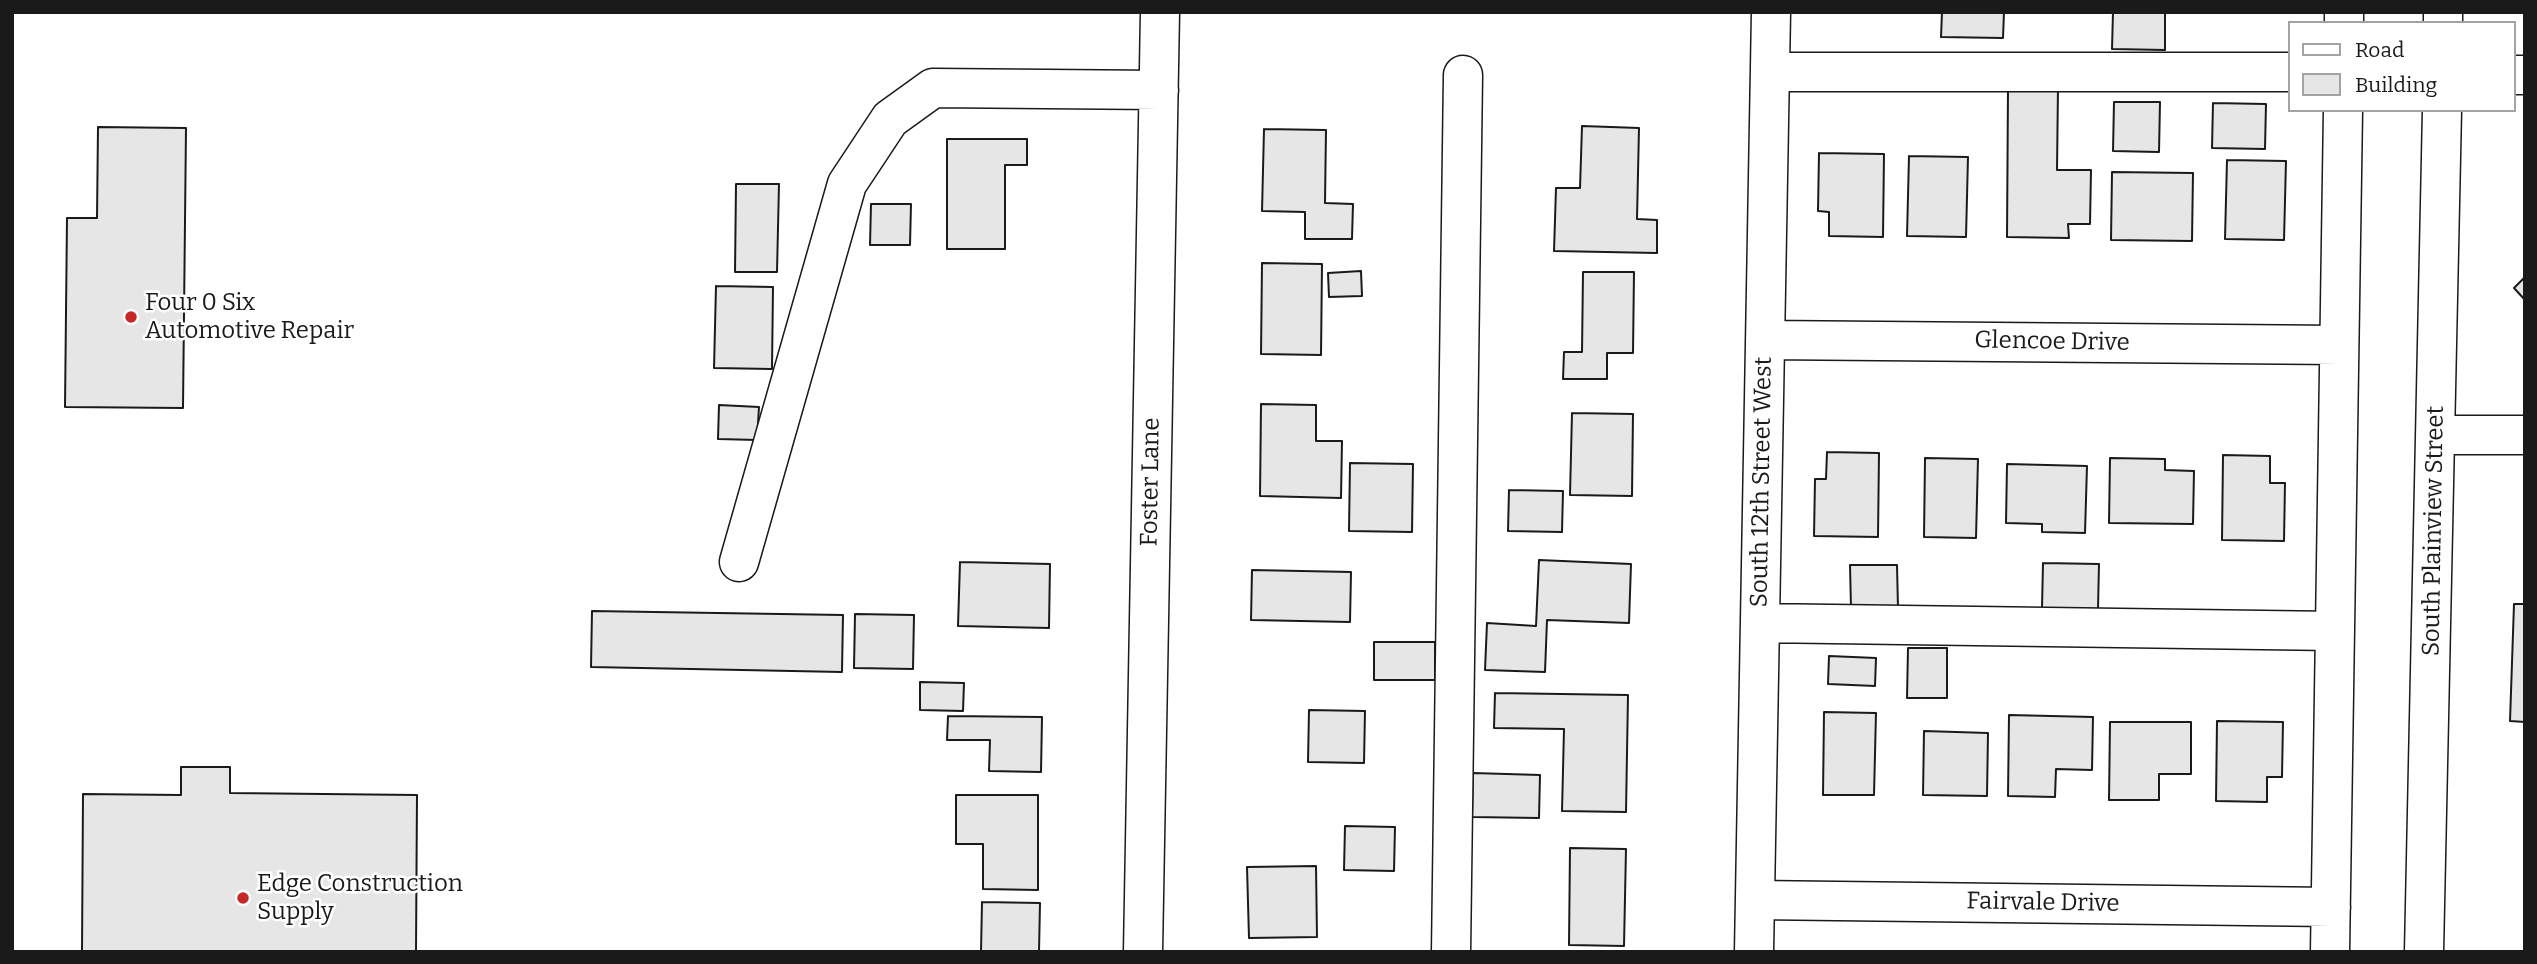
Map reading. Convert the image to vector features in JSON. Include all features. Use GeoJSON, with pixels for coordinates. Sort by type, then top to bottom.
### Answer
{"type":"FeatureCollection","features":[{"type":"Feature","properties":{"kind":"street","name":"Foster Lane"},"geometry":{"type":"LineString","coordinates":[[1143,952],[1160,12]]}},
{"type":"Feature","properties":{"kind":"street","name":"South 12th Street West"},"geometry":{"type":"LineString","coordinates":[[1754,952],[1771,12]]}},
{"type":"Feature","properties":{"kind":"street"},"geometry":{"type":"LineString","coordinates":[[1770,72],[2288,72]]}},
{"type":"Feature","properties":{"kind":"street"},"geometry":{"type":"LineString","coordinates":[[1451,952],[1463,75]]}},
{"type":"Feature","properties":{"kind":"street"},"geometry":{"type":"LineString","coordinates":[[739,562],[847,184],[890,119],[933,88],[1159,90]]}},
{"type":"Feature","properties":{"kind":"street"},"geometry":{"type":"LineString","coordinates":[[2330,952],[2343,112]]}},
{"type":"Feature","properties":{"kind":"street","name":"South Plainview Street"},"geometry":{"type":"LineString","coordinates":[[2424,952],[2442,112]]}},
{"type":"Feature","properties":{"kind":"street","name":"Glencoe Drive"},"geometry":{"type":"LineString","coordinates":[[1765,340],[2339,345]]}},
{"type":"Feature","properties":{"kind":"street"},"geometry":{"type":"LineString","coordinates":[[2436,435],[2525,435]]}},
{"type":"Feature","properties":{"kind":"street"},"geometry":{"type":"LineString","coordinates":[[1760,623],[2334,631]]}},
{"type":"Feature","properties":{"kind":"street","name":"Fairvale Drive"},"geometry":{"type":"LineString","coordinates":[[1755,900],[2330,907]]}},
{"type":"Feature","properties":{"kind":"building"},"geometry":{"type":"Polygon","coordinates":[[[1942,12],[2004,12],[2003,38],[1941,37],[1942,12]]]}},
{"type":"Feature","properties":{"kind":"building"},"geometry":{"type":"Polygon","coordinates":[[[2113,12],[2165,12],[2165,50],[2112,49],[2113,12]]]}},
{"type":"Feature","properties":{"kind":"building"},"geometry":{"type":"Polygon","coordinates":[[[2008,87],[2058,87],[2057,170],[2091,170],[2090,224],[2068,224],[2069,238],[2007,237],[2008,87]]]}},
{"type":"Feature","properties":{"kind":"building"},"geometry":{"type":"Polygon","coordinates":[[[2114,102],[2160,102],[2159,152],[2113,151],[2114,102]]]}},
{"type":"Feature","properties":{"kind":"building"},"geometry":{"type":"Polygon","coordinates":[[[2213,103],[2266,104],[2265,149],[2212,148],[2213,103]]]}},
{"type":"Feature","properties":{"kind":"building"},"geometry":{"type":"Polygon","coordinates":[[[1582,126],[1639,128],[1637,219],[1657,220],[1657,253],[1554,251],[1556,188],[1580,188],[1582,126]]]}},
{"type":"Feature","properties":{"kind":"building"},"geometry":{"type":"Polygon","coordinates":[[[98,127],[186,128],[183,408],[65,407],[67,218],[97,218],[98,127]]]}},
{"type":"Feature","properties":{"kind":"building"},"geometry":{"type":"Polygon","coordinates":[[[1264,129],[1326,130],[1325,203],[1353,204],[1352,239],[1305,239],[1305,212],[1262,211],[1264,129]]]}},
{"type":"Feature","properties":{"kind":"building"},"geometry":{"type":"Polygon","coordinates":[[[947,139],[1027,139],[1027,165],[1005,165],[1005,249],[947,249],[947,139]]]}},
{"type":"Feature","properties":{"kind":"building"},"geometry":{"type":"Polygon","coordinates":[[[1819,153],[1884,154],[1883,237],[1829,236],[1829,212],[1818,211],[1819,153]]]}},
{"type":"Feature","properties":{"kind":"building"},"geometry":{"type":"Polygon","coordinates":[[[1909,156],[1968,157],[1966,237],[1907,236],[1909,156]]]}},
{"type":"Feature","properties":{"kind":"building"},"geometry":{"type":"Polygon","coordinates":[[[2227,160],[2286,161],[2284,240],[2225,239],[2227,160]]]}},
{"type":"Feature","properties":{"kind":"building"},"geometry":{"type":"Polygon","coordinates":[[[2112,172],[2193,173],[2192,241],[2111,240],[2112,172]]]}},
{"type":"Feature","properties":{"kind":"building"},"geometry":{"type":"Polygon","coordinates":[[[736,184],[779,184],[777,272],[735,272],[736,184]]]}},
{"type":"Feature","properties":{"kind":"building"},"geometry":{"type":"Polygon","coordinates":[[[871,204],[911,204],[910,245],[870,245],[871,204]]]}},
{"type":"Feature","properties":{"kind":"building"},"geometry":{"type":"Polygon","coordinates":[[[1262,263],[1322,264],[1321,355],[1261,354],[1262,263]]]}},
{"type":"Feature","properties":{"kind":"building"},"geometry":{"type":"Polygon","coordinates":[[[1361,271],[1362,296],[1329,297],[1328,273],[1361,271]]]}},
{"type":"Feature","properties":{"kind":"building"},"geometry":{"type":"Polygon","coordinates":[[[1583,272],[1634,272],[1633,353],[1607,353],[1607,379],[1563,379],[1564,352],[1582,352],[1583,272]]]}},
{"type":"Feature","properties":{"kind":"building"},"geometry":{"type":"Polygon","coordinates":[[[2525,277],[2525,300],[2514,288],[2525,277]]]}},
{"type":"Feature","properties":{"kind":"building"},"geometry":{"type":"Polygon","coordinates":[[[716,286],[773,287],[772,369],[714,368],[716,286]]]}},
{"type":"Feature","properties":{"kind":"building"},"geometry":{"type":"Polygon","coordinates":[[[1261,404],[1316,405],[1316,441],[1342,441],[1341,498],[1260,496],[1261,404]]]}},
{"type":"Feature","properties":{"kind":"building"},"geometry":{"type":"Polygon","coordinates":[[[719,405],[759,407],[757,440],[718,439],[719,405]]]}},
{"type":"Feature","properties":{"kind":"building"},"geometry":{"type":"Polygon","coordinates":[[[1572,413],[1633,414],[1632,496],[1570,495],[1572,413]]]}},
{"type":"Feature","properties":{"kind":"building"},"geometry":{"type":"Polygon","coordinates":[[[1827,452],[1879,453],[1878,537],[1814,536],[1815,479],[1826,479],[1827,452]]]}},
{"type":"Feature","properties":{"kind":"building"},"geometry":{"type":"Polygon","coordinates":[[[2223,455],[2270,456],[2270,483],[2285,483],[2284,541],[2222,540],[2223,455]]]}},
{"type":"Feature","properties":{"kind":"building"},"geometry":{"type":"Polygon","coordinates":[[[1925,458],[1978,459],[1976,538],[1924,537],[1925,458]]]}},
{"type":"Feature","properties":{"kind":"building"},"geometry":{"type":"Polygon","coordinates":[[[2110,458],[2165,459],[2165,470],[2194,471],[2193,524],[2109,523],[2110,458]]]}},
{"type":"Feature","properties":{"kind":"building"},"geometry":{"type":"Polygon","coordinates":[[[1350,463],[1413,464],[1412,532],[1349,531],[1350,463]]]}},
{"type":"Feature","properties":{"kind":"building"},"geometry":{"type":"Polygon","coordinates":[[[2007,464],[2087,466],[2085,533],[2042,532],[2042,524],[2006,523],[2007,464]]]}},
{"type":"Feature","properties":{"kind":"building"},"geometry":{"type":"Polygon","coordinates":[[[1509,490],[1563,491],[1562,532],[1508,531],[1509,490]]]}},
{"type":"Feature","properties":{"kind":"building"},"geometry":{"type":"Polygon","coordinates":[[[1539,560],[1631,564],[1629,623],[1547,620],[1545,672],[1485,670],[1487,623],[1536,626],[1539,560]]]}},
{"type":"Feature","properties":{"kind":"building"},"geometry":{"type":"Polygon","coordinates":[[[960,562],[1050,564],[1049,628],[958,626],[960,562]]]}},
{"type":"Feature","properties":{"kind":"building"},"geometry":{"type":"Polygon","coordinates":[[[2043,563],[2099,564],[2098,609],[2042,608],[2043,563]]]}},
{"type":"Feature","properties":{"kind":"building"},"geometry":{"type":"Polygon","coordinates":[[[1850,565],[1897,565],[1898,608],[1851,608],[1850,565]]]}},
{"type":"Feature","properties":{"kind":"building"},"geometry":{"type":"Polygon","coordinates":[[[1252,570],[1351,572],[1350,622],[1251,620],[1252,570]]]}},
{"type":"Feature","properties":{"kind":"building"},"geometry":{"type":"Polygon","coordinates":[[[2514,604],[2525,604],[2525,722],[2510,721],[2514,604]]]}},
{"type":"Feature","properties":{"kind":"building"},"geometry":{"type":"Polygon","coordinates":[[[592,611],[843,615],[842,672],[591,667],[592,611]]]}},
{"type":"Feature","properties":{"kind":"building"},"geometry":{"type":"Polygon","coordinates":[[[855,614],[914,615],[913,669],[854,668],[855,614]]]}},
{"type":"Feature","properties":{"kind":"building"},"geometry":{"type":"Polygon","coordinates":[[[1374,642],[1435,642],[1435,680],[1374,680],[1374,642]]]}},
{"type":"Feature","properties":{"kind":"building"},"geometry":{"type":"Polygon","coordinates":[[[1908,648],[1947,648],[1947,698],[1907,698],[1908,648]]]}},
{"type":"Feature","properties":{"kind":"building"},"geometry":{"type":"Polygon","coordinates":[[[1829,656],[1876,658],[1875,686],[1828,684],[1829,656]]]}},
{"type":"Feature","properties":{"kind":"building"},"geometry":{"type":"Polygon","coordinates":[[[920,682],[964,683],[963,711],[920,710],[920,682]]]}},
{"type":"Feature","properties":{"kind":"building"},"geometry":{"type":"Polygon","coordinates":[[[1495,693],[1628,695],[1626,812],[1562,811],[1564,729],[1494,728],[1495,693]]]}},
{"type":"Feature","properties":{"kind":"building"},"geometry":{"type":"Polygon","coordinates":[[[1309,710],[1365,711],[1364,763],[1308,762],[1309,710]]]}},
{"type":"Feature","properties":{"kind":"building"},"geometry":{"type":"Polygon","coordinates":[[[1824,712],[1876,713],[1874,795],[1823,795],[1824,712]]]}},
{"type":"Feature","properties":{"kind":"building"},"geometry":{"type":"Polygon","coordinates":[[[2009,715],[2093,717],[2092,770],[2056,769],[2055,797],[2008,796],[2009,715]]]}},
{"type":"Feature","properties":{"kind":"building"},"geometry":{"type":"Polygon","coordinates":[[[948,716],[1042,717],[1041,772],[989,771],[990,740],[947,740],[948,716]]]}},
{"type":"Feature","properties":{"kind":"building"},"geometry":{"type":"Polygon","coordinates":[[[2217,721],[2283,722],[2282,777],[2267,777],[2267,802],[2216,801],[2217,721]]]}},
{"type":"Feature","properties":{"kind":"building"},"geometry":{"type":"Polygon","coordinates":[[[2110,722],[2191,722],[2191,774],[2159,774],[2159,800],[2109,800],[2110,722]]]}},
{"type":"Feature","properties":{"kind":"building"},"geometry":{"type":"Polygon","coordinates":[[[1924,731],[1988,733],[1987,796],[1923,795],[1924,731]]]}},
{"type":"Feature","properties":{"kind":"building"},"geometry":{"type":"Polygon","coordinates":[[[181,767],[230,767],[230,793],[417,795],[416,952],[82,952],[83,794],[181,795],[181,767]]]}},
{"type":"Feature","properties":{"kind":"building"},"geometry":{"type":"Polygon","coordinates":[[[1473,773],[1540,775],[1539,818],[1472,817],[1473,773]]]}},
{"type":"Feature","properties":{"kind":"building"},"geometry":{"type":"Polygon","coordinates":[[[956,795],[1038,795],[1038,890],[983,889],[983,844],[956,844],[956,795]]]}},
{"type":"Feature","properties":{"kind":"building"},"geometry":{"type":"Polygon","coordinates":[[[1345,826],[1395,827],[1394,871],[1344,870],[1345,826]]]}},
{"type":"Feature","properties":{"kind":"building"},"geometry":{"type":"Polygon","coordinates":[[[1570,848],[1626,849],[1624,946],[1569,945],[1570,848]]]}},
{"type":"Feature","properties":{"kind":"building"},"geometry":{"type":"Polygon","coordinates":[[[1316,866],[1317,937],[1249,938],[1247,867],[1316,866]]]}},
{"type":"Feature","properties":{"kind":"building"},"geometry":{"type":"Polygon","coordinates":[[[982,902],[1040,903],[1039,952],[981,952],[982,902]]]}},
{"type":"Feature","properties":{"kind":"place","name":"Four 0 Six Automotive Repair"},"geometry":{"type":"Point","coordinates":[131,317]}},
{"type":"Feature","properties":{"kind":"place","name":"Edge Construction Supply"},"geometry":{"type":"Point","coordinates":[243,898]}}]}
